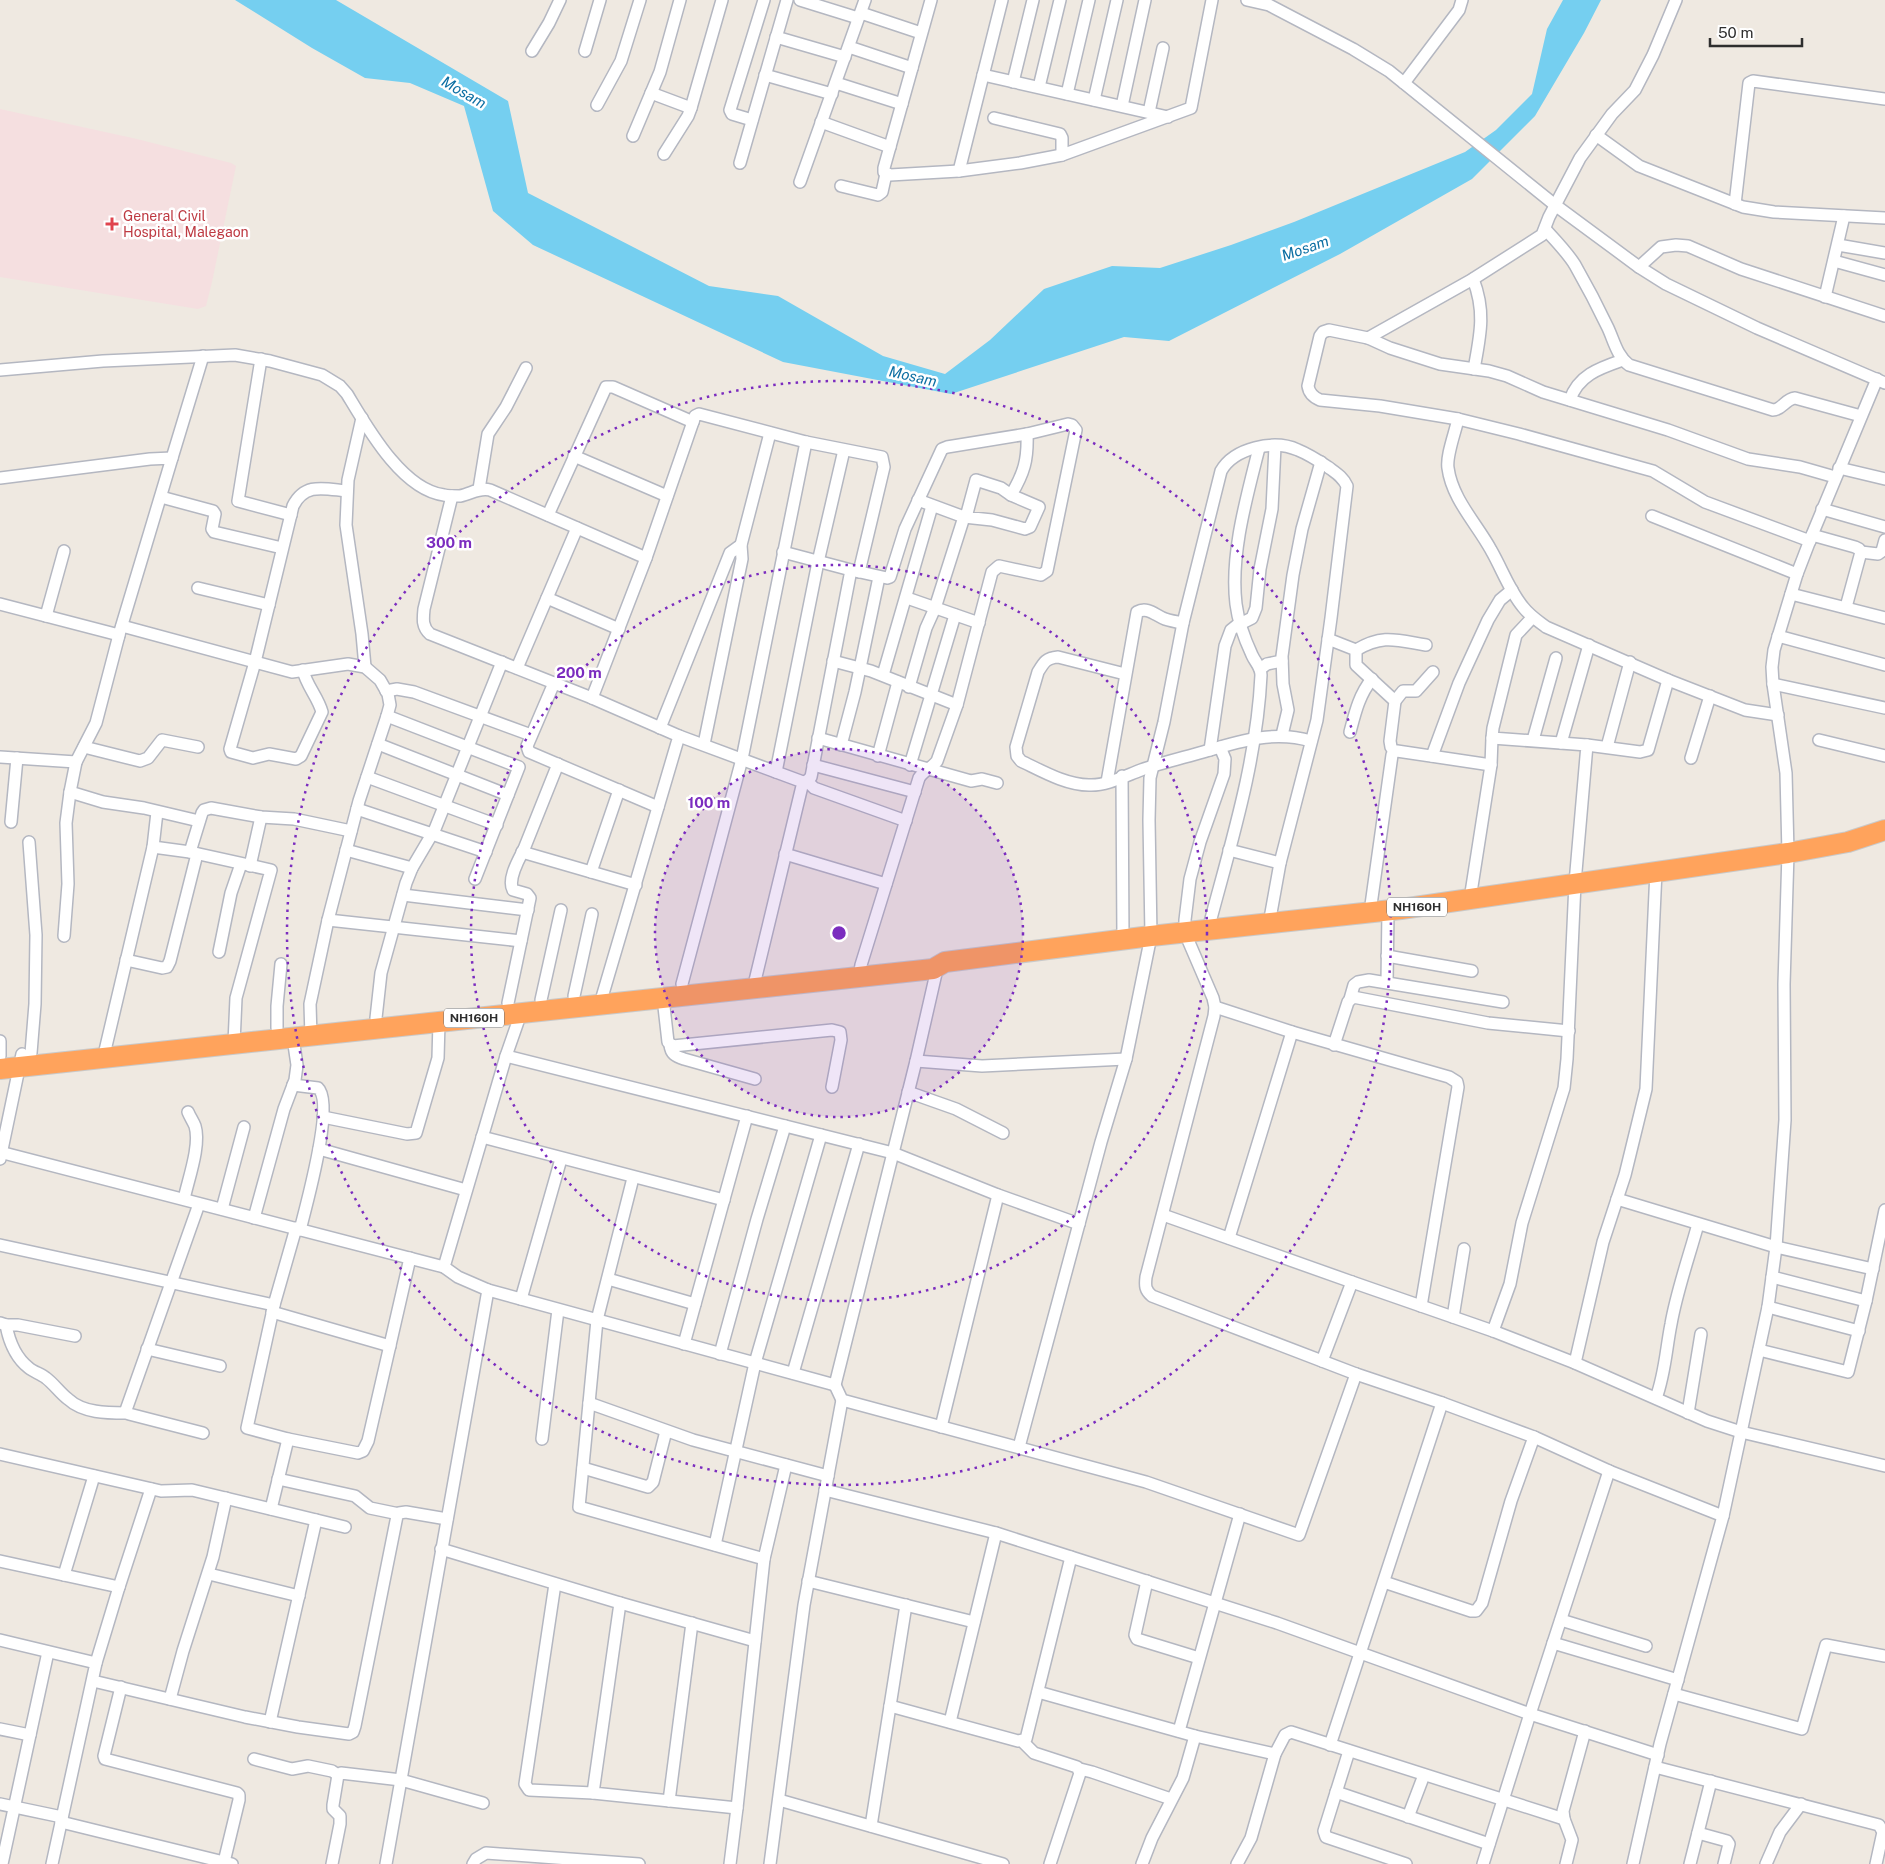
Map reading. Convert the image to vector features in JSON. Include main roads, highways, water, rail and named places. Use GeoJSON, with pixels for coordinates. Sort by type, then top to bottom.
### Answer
{"type":"FeatureCollection","features":[{"type":"Feature","properties":{"kind":"highway","name":"NH160H"},"geometry":{"type":"LineString","coordinates":[[0,1056],[24,1058],[105,1052],[234,1037],[440,1022],[515,1008],[541,1000],[574,996],[663,998],[754,982],[939,963],[1151,936],[1379,912],[1788,853],[1848,842],[1885,830]]}},
{"type":"Feature","properties":{"kind":"highway","name":"NH160H"},"geometry":{"type":"LineString","coordinates":[[298,1032],[376,1018],[515,1008],[602,998],[682,984],[754,982]]}},
{"type":"Feature","properties":{"kind":"highway","name":"NH160H"},"geometry":{"type":"LineString","coordinates":[[0,1068],[24,1058]]}},
{"type":"Feature","properties":{"kind":"water","name":"Mosam"},"geometry":{"type":"Polygon","coordinates":[[[235,0],[336,0],[508,101],[528,193],[709,286],[778,296],[883,356],[945,374],[990,340],[1044,289],[1112,266],[1160,268],[1231,245],[1294,222],[1465,152],[1496,130],[1532,94],[1547,29],[1563,0],[1601,0],[1584,33],[1535,116],[1472,179],[1340,254],[1169,341],[1124,337],[951,394],[783,362],[533,245],[493,211],[464,106],[410,83],[365,78],[312,48],[235,0]]]}},
{"type":"Feature","properties":{"kind":"place","name":"General Civil Hospital, Malegaon"},"geometry":{"type":"Point","coordinates":[112,224]}}]}
